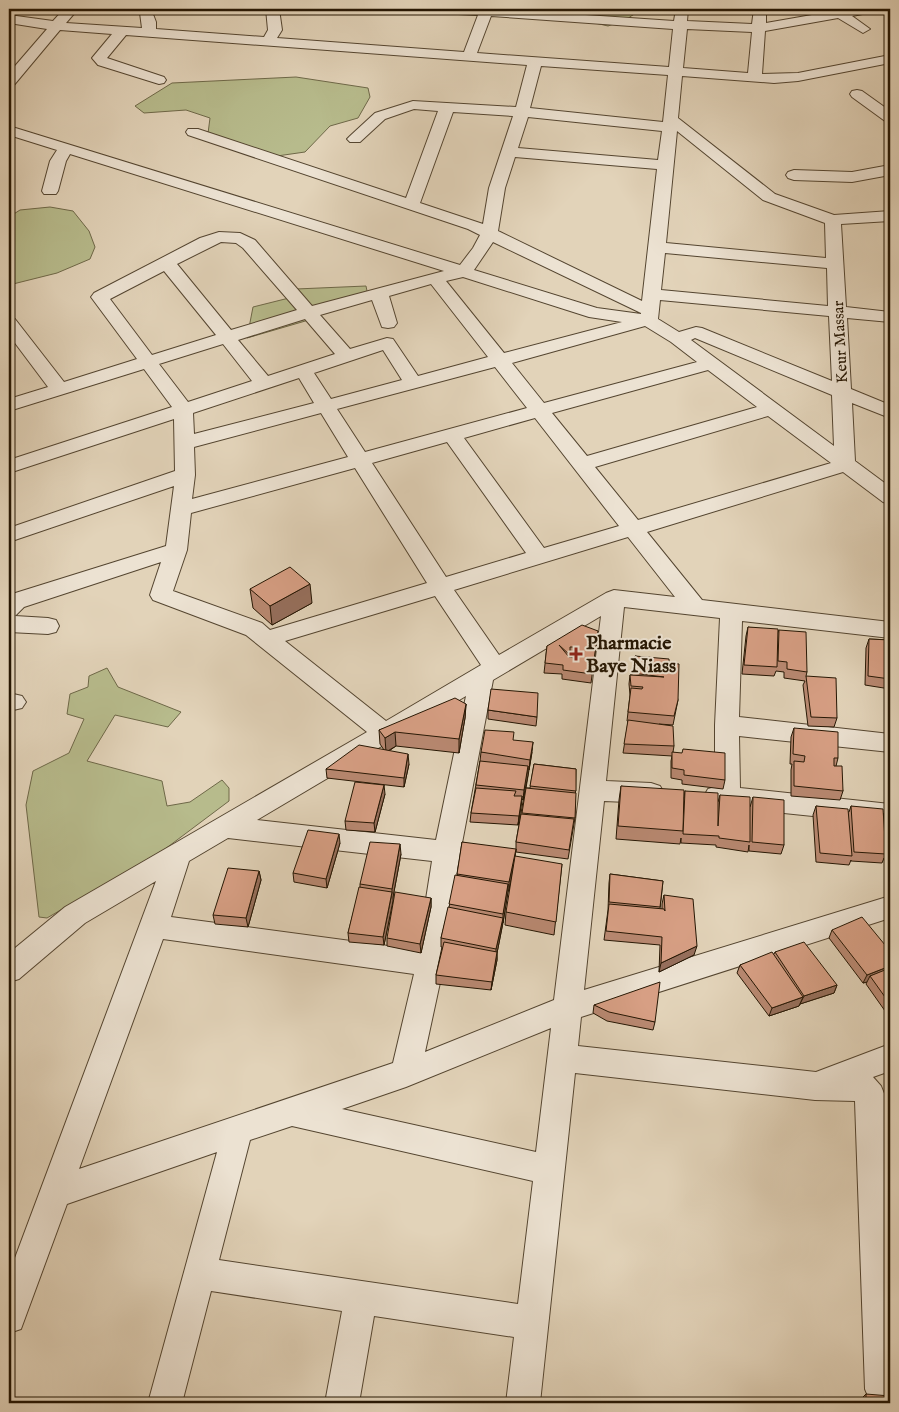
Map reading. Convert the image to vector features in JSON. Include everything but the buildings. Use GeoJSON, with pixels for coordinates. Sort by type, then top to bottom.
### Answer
{"type":"FeatureCollection","features":[{"type":"Feature","properties":{"kind":"street"},"geometry":{"type":"LineString","coordinates":[[9,82],[72,9]]}},
{"type":"Feature","properties":{"kind":"street"},"geometry":{"type":"LineString","coordinates":[[143,9],[146,11],[149,22],[149,33]]}},
{"type":"Feature","properties":{"kind":"street"},"geometry":{"type":"LineString","coordinates":[[268,42],[275,30],[273,9]]}},
{"type":"Feature","properties":{"kind":"street"},"geometry":{"type":"LineString","coordinates":[[438,9],[549,12],[680,25],[759,28],[837,11],[868,9]]}},
{"type":"Feature","properties":{"kind":"street"},"geometry":{"type":"LineString","coordinates":[[650,309],[682,9]]}},
{"type":"Feature","properties":{"kind":"street"},"geometry":{"type":"LineString","coordinates":[[755,78],[760,9]]}},
{"type":"Feature","properties":{"kind":"street"},"geometry":{"type":"LineString","coordinates":[[469,56],[487,10]]}},
{"type":"Feature","properties":{"kind":"street"},"geometry":{"type":"LineString","coordinates":[[837,11],[863,29]]}},
{"type":"Feature","properties":{"kind":"street"},"geometry":{"type":"LineString","coordinates":[[9,19],[54,29]]}},
{"type":"Feature","properties":{"kind":"street"},"geometry":{"type":"LineString","coordinates":[[18,34],[54,29],[122,31],[774,79],[798,77],[890,59]]}},
{"type":"Feature","properties":{"kind":"street"},"geometry":{"type":"LineString","coordinates":[[122,31],[99,58],[103,62],[159,80]]}},
{"type":"Feature","properties":{"kind":"street"},"geometry":{"type":"LineString","coordinates":[[9,405],[309,312],[463,272],[481,250],[489,234],[497,188],[522,112],[535,62]]}},
{"type":"Feature","properties":{"kind":"street"},"geometry":{"type":"LineString","coordinates":[[857,94],[890,118]]}},
{"type":"Feature","properties":{"kind":"street"},"geometry":{"type":"LineString","coordinates":[[355,139],[380,116],[413,105],[670,123],[769,197],[833,220],[890,216]]}},
{"type":"Feature","properties":{"kind":"street"},"geometry":{"type":"LineString","coordinates":[[412,204],[447,107]]}},
{"type":"Feature","properties":{"kind":"street"},"geometry":{"type":"LineString","coordinates":[[9,130],[595,313],[650,309],[838,313],[890,317]]}},
{"type":"Feature","properties":{"kind":"street"},"geometry":{"type":"LineString","coordinates":[[193,132],[474,226],[650,309],[677,338],[710,364],[890,497]]}},
{"type":"Feature","properties":{"kind":"street"},"geometry":{"type":"LineString","coordinates":[[50,191],[58,161],[66,148]]}},
{"type":"Feature","properties":{"kind":"street"},"geometry":{"type":"LineString","coordinates":[[508,152],[666,165]]}},
{"type":"Feature","properties":{"kind":"street"},"geometry":{"type":"LineString","coordinates":[[794,175],[852,177],[890,170]]}},
{"type":"Feature","properties":{"kind":"street","name":"Keur Massar"},"geometry":{"type":"LineString","coordinates":[[833,220],[844,464]]}},
{"type":"Feature","properties":{"kind":"street"},"geometry":{"type":"LineString","coordinates":[[346,356],[250,244],[240,238],[219,237],[166,262],[100,297],[183,409],[185,475],[181,509],[176,550],[161,595],[254,629],[385,733]]}},
{"type":"Feature","properties":{"kind":"street"},"geometry":{"type":"LineString","coordinates":[[657,247],[835,264]]}},
{"type":"Feature","properties":{"kind":"street"},"geometry":{"type":"LineString","coordinates":[[166,262],[264,383]]}},
{"type":"Feature","properties":{"kind":"street"},"geometry":{"type":"LineString","coordinates":[[435,278],[695,607]]}},
{"type":"Feature","properties":{"kind":"street"},"geometry":{"type":"LineString","coordinates":[[379,293],[388,323]]}},
{"type":"Feature","properties":{"kind":"street"},"geometry":{"type":"LineString","coordinates":[[184,443],[500,360],[650,309]]}},
{"type":"Feature","properties":{"kind":"street"},"geometry":{"type":"LineString","coordinates":[[9,322],[60,390]]}},
{"type":"Feature","properties":{"kind":"street"},"geometry":{"type":"LineString","coordinates":[[677,338],[696,332],[890,412]]}},
{"type":"Feature","properties":{"kind":"street"},"geometry":{"type":"LineString","coordinates":[[9,467],[387,343],[414,383]]}},
{"type":"Feature","properties":{"kind":"street"},"geometry":{"type":"LineString","coordinates":[[181,509],[710,364]]}},
{"type":"Feature","properties":{"kind":"street"},"geometry":{"type":"LineString","coordinates":[[303,370],[440,586],[488,672],[447,852],[430,964],[406,1073]]}},
{"type":"Feature","properties":{"kind":"street"},"geometry":{"type":"LineString","coordinates":[[582,464],[770,409]]}},
{"type":"Feature","properties":{"kind":"street"},"geometry":{"type":"LineString","coordinates":[[452,435],[539,556]]}},
{"type":"Feature","properties":{"kind":"street"},"geometry":{"type":"LineString","coordinates":[[266,638],[844,464]]}},
{"type":"Feature","properties":{"kind":"street"},"geometry":{"type":"LineString","coordinates":[[9,535],[185,475]]}},
{"type":"Feature","properties":{"kind":"street"},"geometry":{"type":"LineString","coordinates":[[9,610],[16,601],[176,550]]}},
{"type":"Feature","properties":{"kind":"street"},"geometry":{"type":"LineString","coordinates":[[523,1403],[568,1008],[573,875],[593,791],[614,598]]}},
{"type":"Feature","properties":{"kind":"street"},"geometry":{"type":"LineString","coordinates":[[9,970],[75,915],[614,598],[890,630]]}},
{"type":"Feature","properties":{"kind":"street"},"geometry":{"type":"LineString","coordinates":[[728,797],[726,725],[731,611]]}},
{"type":"Feature","properties":{"kind":"street"},"geometry":{"type":"LineString","coordinates":[[9,624],[48,626]]}},
{"type":"Feature","properties":{"kind":"street"},"geometry":{"type":"LineString","coordinates":[[726,725],[890,743]]}},
{"type":"Feature","properties":{"kind":"street"},"geometry":{"type":"LineString","coordinates":[[593,791],[670,794]]}},
{"type":"Feature","properties":{"kind":"street"},"geometry":{"type":"LineString","coordinates":[[699,795],[890,814]]}},
{"type":"Feature","properties":{"kind":"street"},"geometry":{"type":"LineString","coordinates":[[224,827],[447,852],[486,859]]}},
{"type":"Feature","properties":{"kind":"street"},"geometry":{"type":"LineString","coordinates":[[9,1317],[154,926],[178,855]]}},
{"type":"Feature","properties":{"kind":"street"},"geometry":{"type":"LineString","coordinates":[[56,1192],[406,1073],[568,1008],[890,906]]}},
{"type":"Feature","properties":{"kind":"street"},"geometry":{"type":"LineString","coordinates":[[154,926],[430,964]]}},
{"type":"Feature","properties":{"kind":"street"},"geometry":{"type":"LineString","coordinates":[[815,1086],[890,1057]]}},
{"type":"Feature","properties":{"kind":"street"},"geometry":{"type":"LineString","coordinates":[[562,1058],[815,1086],[862,1087],[870,1096],[882,1389],[890,1391]]}},
{"type":"Feature","properties":{"kind":"street"},"geometry":{"type":"LineString","coordinates":[[292,1112],[550,1170]]}},
{"type":"Feature","properties":{"kind":"street"},"geometry":{"type":"LineString","coordinates":[[165,1403],[238,1130]]}},
{"type":"Feature","properties":{"kind":"street"},"geometry":{"type":"LineString","coordinates":[[200,1273],[532,1323]]}},
{"type":"Feature","properties":{"kind":"street"},"geometry":{"type":"LineString","coordinates":[[342,1403],[361,1297]]}},
{"type":"Feature","properties":{"kind":"green space"},"geometry":{"type":"Polygon","coordinates":[[[587,9],[629,9],[636,13],[625,20],[608,26],[582,20],[561,21],[555,17],[587,16],[587,9]]]}},
{"type":"Feature","properties":{"kind":"green space"},"geometry":{"type":"Polygon","coordinates":[[[296,77],[368,88],[370,97],[358,118],[330,126],[305,152],[270,157],[207,141],[210,118],[186,110],[144,113],[135,106],[172,83],[296,77]]]}},
{"type":"Feature","properties":{"kind":"green space"},"geometry":{"type":"Polygon","coordinates":[[[50,207],[73,211],[89,231],[95,247],[90,259],[57,273],[9,285],[9,217],[20,210],[50,207]]]}},
{"type":"Feature","properties":{"kind":"green space"},"geometry":{"type":"Polygon","coordinates":[[[366,286],[368,296],[332,302],[319,317],[247,338],[253,307],[297,296],[296,289],[366,286]]]}},
{"type":"Feature","properties":{"kind":"green space"},"geometry":{"type":"Polygon","coordinates":[[[107,668],[118,687],[181,712],[168,727],[115,715],[87,761],[162,781],[167,806],[190,802],[222,780],[229,788],[229,801],[165,849],[47,918],[39,917],[26,805],[33,771],[69,753],[84,719],[67,714],[70,694],[88,687],[89,676],[107,668]]]}},
{"type":"Feature","properties":{"kind":"place","name":"Pharmacie Baye Niass"},"geometry":{"type":"Point","coordinates":[576,654]}}]}
